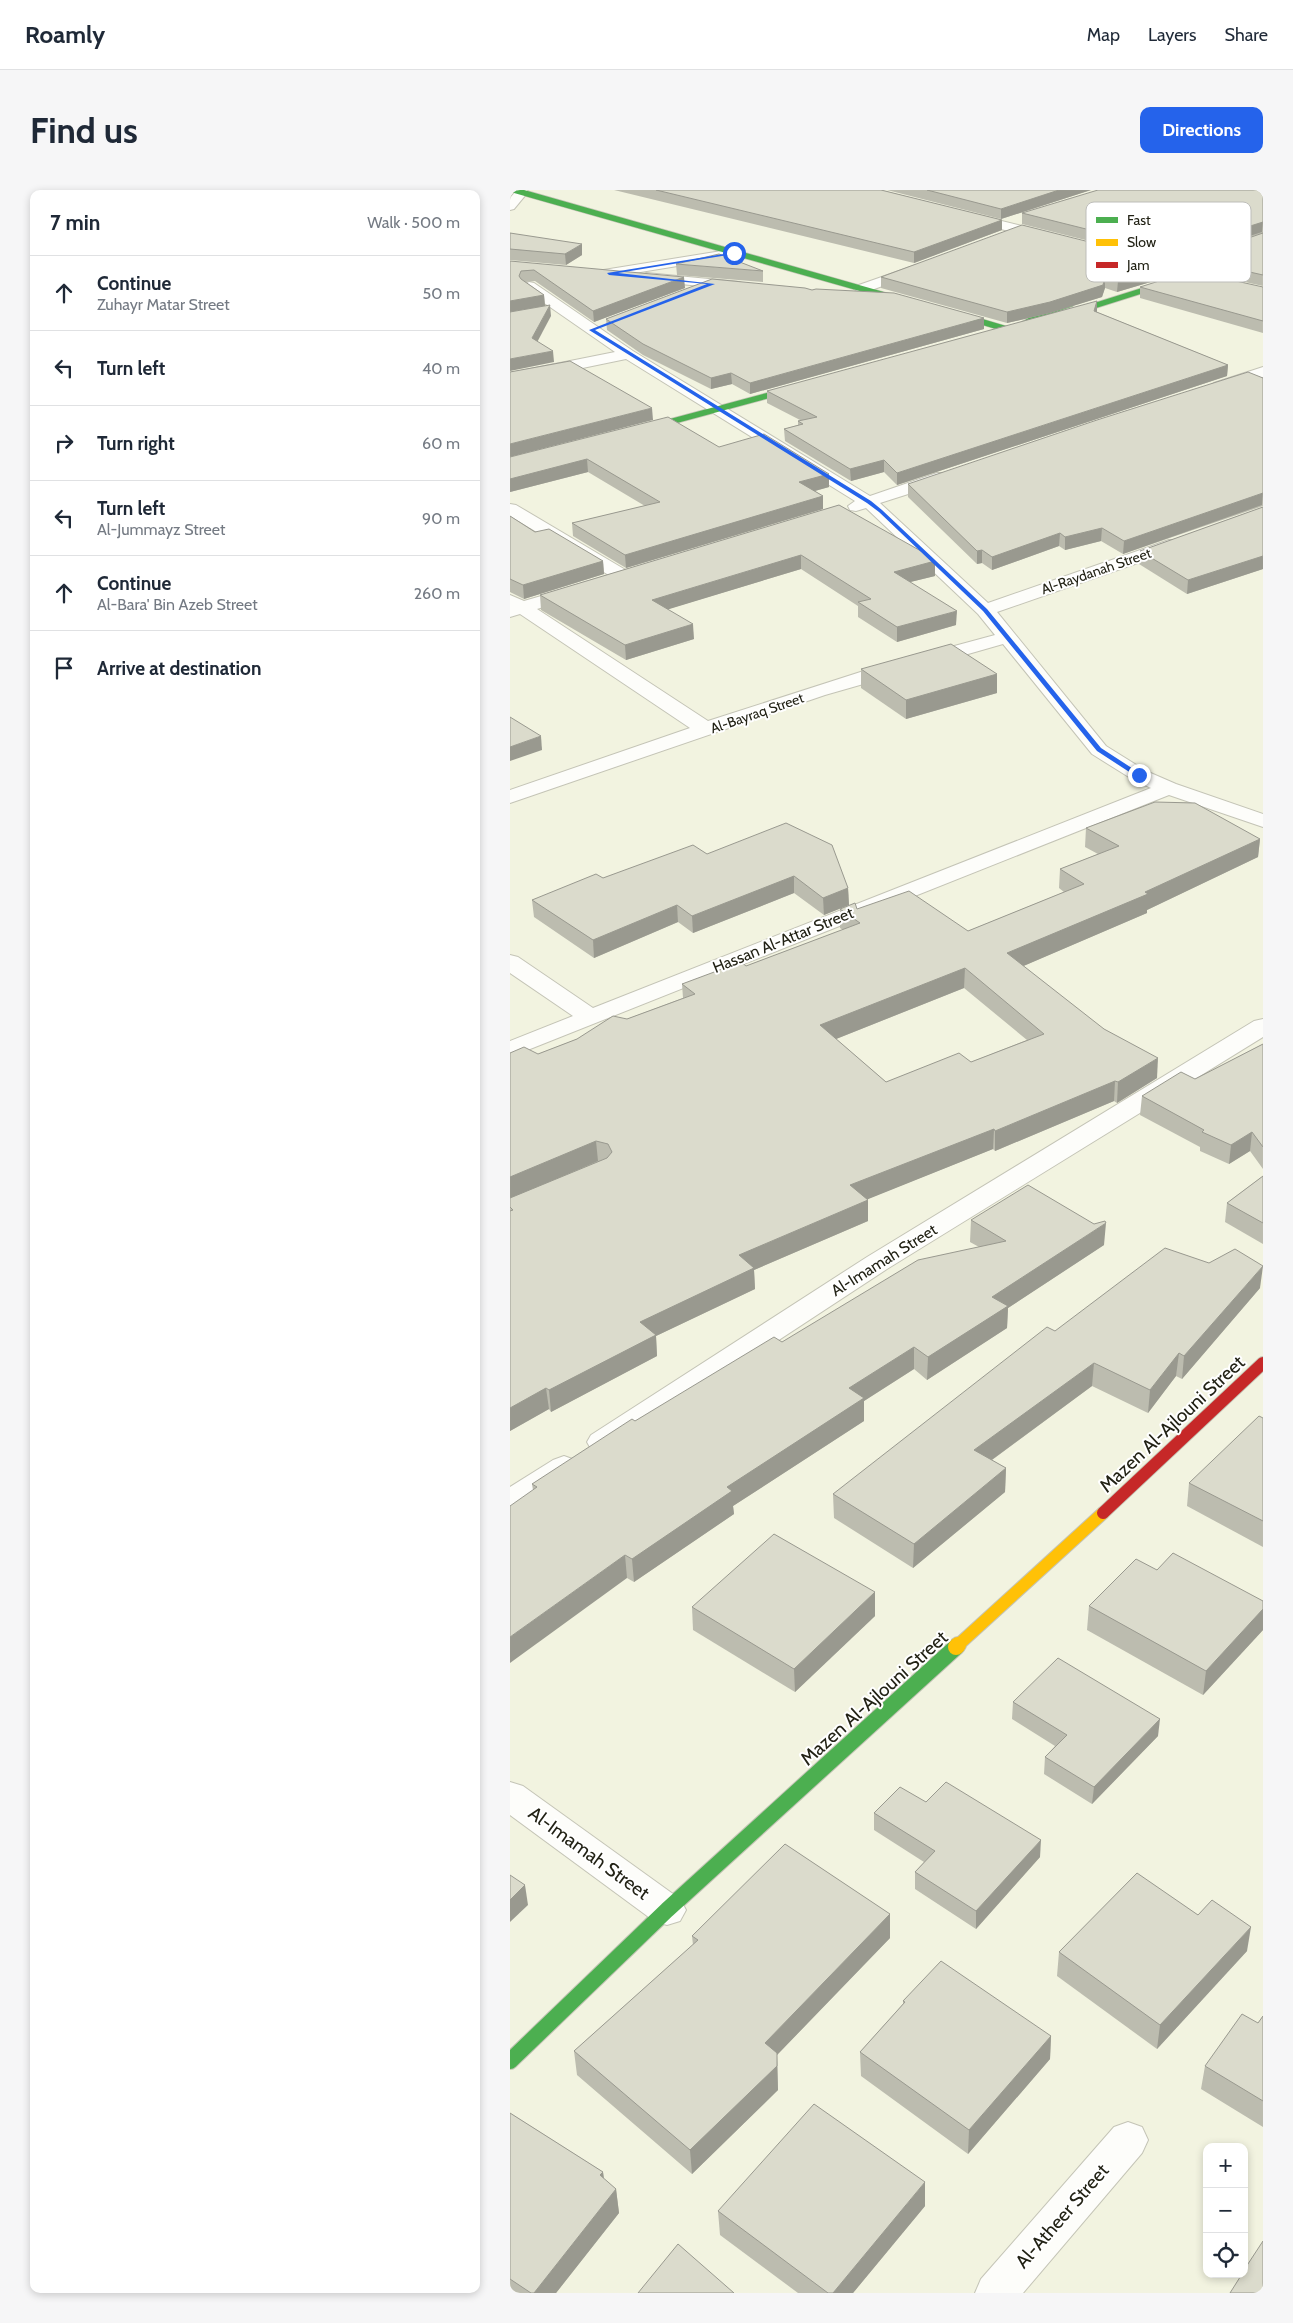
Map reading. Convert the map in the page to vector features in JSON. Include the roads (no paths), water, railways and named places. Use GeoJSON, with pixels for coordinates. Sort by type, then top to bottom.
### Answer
{"type":"FeatureCollection","features":[{"type":"Feature","properties":{"kind":"street"},"geometry":{"type":"LineString","coordinates":[[510,206],[517,191],[915,305]]}},
{"type":"Feature","properties":{"kind":"street"},"geometry":{"type":"LineString","coordinates":[[954,213],[1002,231],[1022,230],[1057,239]]}},
{"type":"Feature","properties":{"kind":"street"},"geometry":{"type":"LineString","coordinates":[[1002,231],[1027,216]]}},
{"type":"Feature","properties":{"kind":"street"},"geometry":{"type":"LineString","coordinates":[[609,274],[734,253]]}},
{"type":"Feature","properties":{"kind":"street"},"geometry":{"type":"LineString","coordinates":[[861,289],[932,263]]}},
{"type":"Feature","properties":{"kind":"street"},"geometry":{"type":"LineString","coordinates":[[571,275],[609,274],[752,287]]}},
{"type":"Feature","properties":{"kind":"street"},"geometry":{"type":"LineString","coordinates":[[1022,325],[1039,315],[1133,282]]}},
{"type":"Feature","properties":{"kind":"street"},"geometry":{"type":"LineString","coordinates":[[989,335],[1022,325],[1053,319],[1157,282]]}},
{"type":"Feature","properties":{"kind":"street"},"geometry":{"type":"LineString","coordinates":[[1228,282],[1255,290]]}},
{"type":"Feature","properties":{"kind":"street"},"geometry":{"type":"LineString","coordinates":[[547,284],[524,287],[628,354],[721,409],[869,502],[985,610],[1099,750],[1139,775],[1168,788],[1263,821]]}},
{"type":"Feature","properties":{"kind":"street"},"geometry":{"type":"LineString","coordinates":[[687,294],[713,284]]}},
{"type":"Feature","properties":{"kind":"street"},"geometry":{"type":"LineString","coordinates":[[831,295],[893,298]]}},
{"type":"Feature","properties":{"kind":"street"},"geometry":{"type":"LineString","coordinates":[[543,312],[560,309]]}},
{"type":"Feature","properties":{"kind":"street"},"geometry":{"type":"LineString","coordinates":[[954,326],[938,314],[1006,329]]}},
{"type":"Feature","properties":{"kind":"street"},"geometry":{"type":"LineString","coordinates":[[591,330],[609,323]]}},
{"type":"Feature","properties":{"kind":"street"},"geometry":{"type":"LineString","coordinates":[[510,378],[628,354]]}},
{"type":"Feature","properties":{"kind":"street"},"geometry":{"type":"LineString","coordinates":[[1199,392],[1263,372]]}},
{"type":"Feature","properties":{"kind":"street"},"geometry":{"type":"LineString","coordinates":[[625,434],[817,382]]}},
{"type":"Feature","properties":{"kind":"street"},"geometry":{"type":"LineString","coordinates":[[842,510],[961,471]]}},
{"type":"Feature","properties":{"kind":"street"},"geometry":{"type":"LineString","coordinates":[[510,509],[623,576]]}},
{"type":"Feature","properties":{"kind":"street","name":"Al-Raydanah Street"},"geometry":{"type":"LineString","coordinates":[[985,610],[1192,538]]}},
{"type":"Feature","properties":{"kind":"street"},"geometry":{"type":"LineString","coordinates":[[514,606],[642,570]]}},
{"type":"Feature","properties":{"kind":"street"},"geometry":{"type":"LineString","coordinates":[[514,606],[707,730]]}},
{"type":"Feature","properties":{"kind":"street","name":"Al-Bayraq Street"},"geometry":{"type":"LineString","coordinates":[[510,797],[922,659],[1006,638]]}},
{"type":"Feature","properties":{"kind":"street","name":"Hassan Al-Attar Street"},"geometry":{"type":"LineString","coordinates":[[510,1050],[1168,788]]}},
{"type":"Feature","properties":{"kind":"street"},"geometry":{"type":"LineString","coordinates":[[510,962],[590,1017]]}},
{"type":"Feature","properties":{"kind":"street","name":"Al-Imamah Street"},"geometry":{"type":"LineString","coordinates":[[510,1502],[877,1263],[1263,1026]]}},
{"type":"Feature","properties":{"kind":"street","name":"Mazen Al-Ajlouni Street"},"geometry":{"type":"LineString","coordinates":[[510,2062],[667,1910],[1088,1527],[1263,1363]]}},
{"type":"Feature","properties":{"kind":"street","name":"Al-Imamah Street"},"geometry":{"type":"LineString","coordinates":[[510,1796],[667,1910]]}},
{"type":"Feature","properties":{"kind":"street","name":"Al-Atheer Street"},"geometry":{"type":"LineString","coordinates":[[996,2293],[1128,2140]]}}]}
